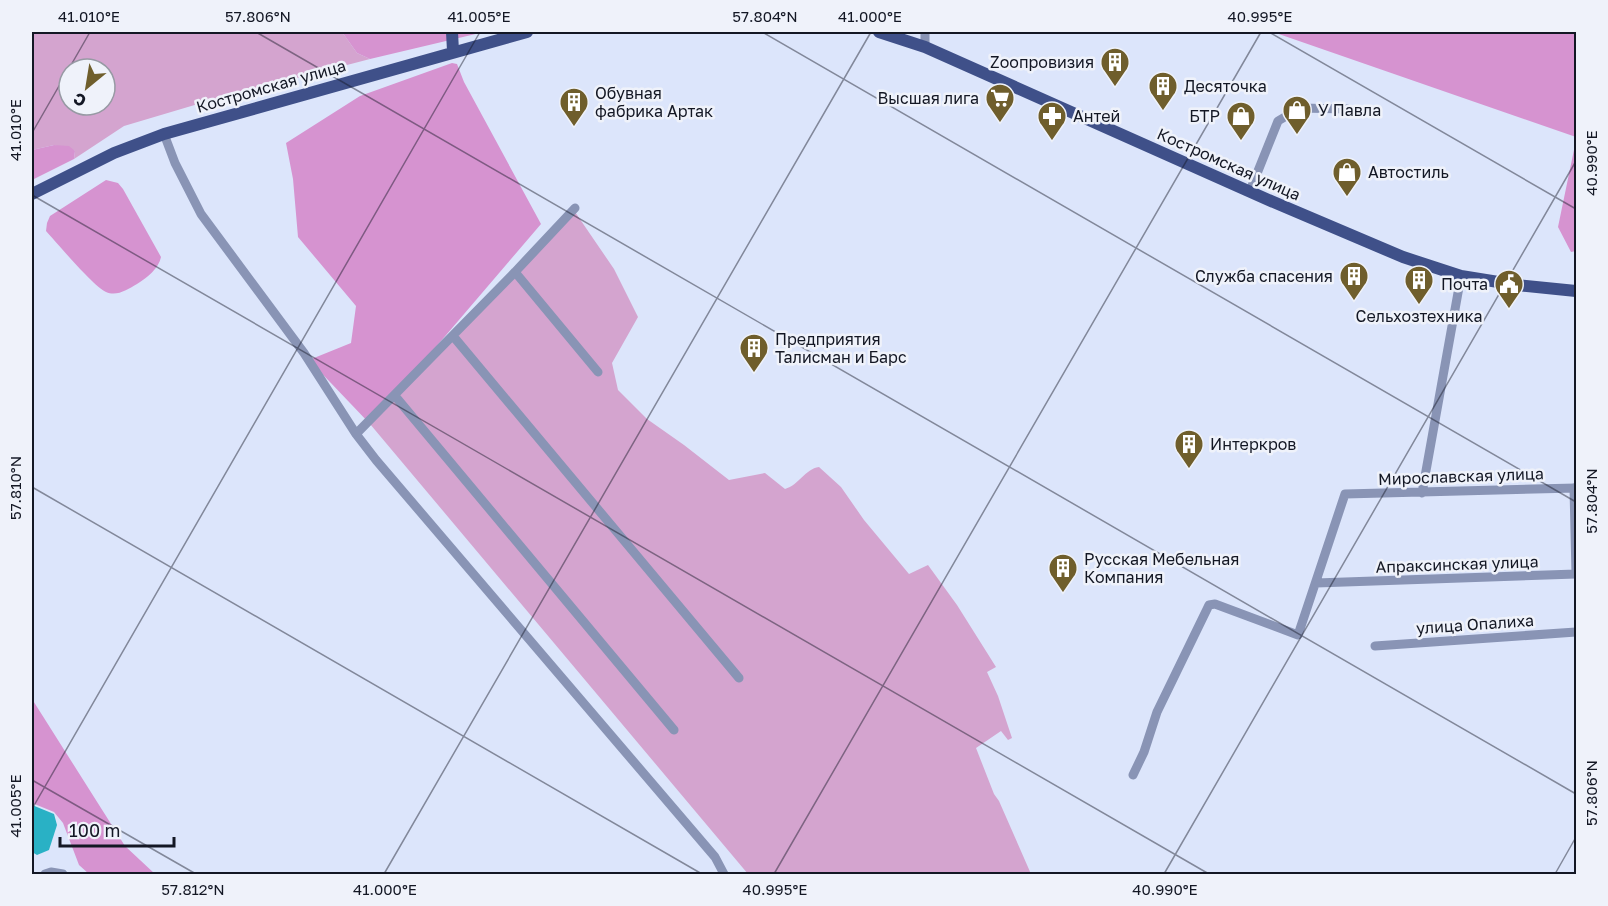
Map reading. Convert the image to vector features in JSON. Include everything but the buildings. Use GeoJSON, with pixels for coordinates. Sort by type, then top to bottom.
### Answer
{"type":"FeatureCollection","features":[{"type":"Feature","properties":{"kind":"main road"},"geometry":{"type":"LineString","coordinates":[[452,32],[453,51]]}},
{"type":"Feature","properties":{"kind":"main road","name":"Костромская улица"},"geometry":{"type":"LineString","coordinates":[[32,194],[114,153],[164,134],[527,32]]}},
{"type":"Feature","properties":{"kind":"main road","name":"Костромская улица"},"geometry":{"type":"LineString","coordinates":[[879,32],[925,48],[1403,257],[1461,276],[1576,291]]}},
{"type":"Feature","properties":{"kind":"street"},"geometry":{"type":"LineString","coordinates":[[925,32],[925,48]]}},
{"type":"Feature","properties":{"kind":"street"},"geometry":{"type":"LineString","coordinates":[[1250,191],[1278,121],[1300,108],[1347,109]]}},
{"type":"Feature","properties":{"kind":"street"},"geometry":{"type":"LineString","coordinates":[[164,134],[175,163],[201,214],[309,360],[356,434],[383,469],[715,856],[724,874]]}},
{"type":"Feature","properties":{"kind":"street"},"geometry":{"type":"LineString","coordinates":[[356,434],[575,208]]}},
{"type":"Feature","properties":{"kind":"street"},"geometry":{"type":"LineString","coordinates":[[515,272],[598,372]]}},
{"type":"Feature","properties":{"kind":"street"},"geometry":{"type":"LineString","coordinates":[[1422,493],[1461,276]]}},
{"type":"Feature","properties":{"kind":"street"},"geometry":{"type":"LineString","coordinates":[[453,336],[738,678]]}},
{"type":"Feature","properties":{"kind":"street"},"geometry":{"type":"LineString","coordinates":[[395,396],[674,730]]}},
{"type":"Feature","properties":{"kind":"street"},"geometry":{"type":"LineString","coordinates":[[1575,488],[1576,574]]}},
{"type":"Feature","properties":{"kind":"street","name":"Мирославская улица"},"geometry":{"type":"LineString","coordinates":[[1316,583],[1345,494],[1575,488]]}},
{"type":"Feature","properties":{"kind":"street","name":"Апраксинская улица"},"geometry":{"type":"LineString","coordinates":[[1316,583],[1576,574]]}},
{"type":"Feature","properties":{"kind":"street"},"geometry":{"type":"LineString","coordinates":[[1133,775],[1144,752],[1157,712],[1209,605],[1215,604],[1298,635],[1316,583]]}},
{"type":"Feature","properties":{"kind":"street","name":"улица Опалиха"},"geometry":{"type":"LineString","coordinates":[[1375,646],[1576,632]]}},
{"type":"Feature","properties":{"kind":"street"},"geometry":{"type":"LineString","coordinates":[[45,874],[51,872],[63,874]]}},
{"type":"Feature","properties":{"kind":"shaded area"},"geometry":{"type":"Polygon","coordinates":[[[32,32],[342,32],[357,53],[370,59],[124,126],[74,159],[75,151],[54,145],[32,150],[32,32]]]}},
{"type":"Feature","properties":{"kind":"shaded area"},"geometry":{"type":"Polygon","coordinates":[[[342,32],[484,32],[370,59],[357,53],[342,32]]]}},
{"type":"Feature","properties":{"kind":"shaded area"},"geometry":{"type":"Polygon","coordinates":[[[1273,32],[1576,32],[1576,137],[1273,32]]]}},
{"type":"Feature","properties":{"kind":"shaded area"},"geometry":{"type":"Polygon","coordinates":[[[452,63],[457,64],[464,82],[541,224],[370,424],[309,360],[351,343],[356,306],[298,237],[293,179],[286,143],[360,96],[452,63]]]}},
{"type":"Feature","properties":{"kind":"shaded area"},"geometry":{"type":"Polygon","coordinates":[[[1576,140],[1576,251],[1571,252],[1558,227],[1576,140]]]}},
{"type":"Feature","properties":{"kind":"shaded area"},"geometry":{"type":"Polygon","coordinates":[[[54,145],[69,146],[75,151],[74,159],[32,180],[32,150],[54,145]]]}},
{"type":"Feature","properties":{"kind":"shaded area"},"geometry":{"type":"Polygon","coordinates":[[[106,180],[118,183],[123,189],[161,257],[155,269],[145,279],[114,294],[106,292],[92,281],[46,231],[50,216],[106,180]]]}},
{"type":"Feature","properties":{"kind":"shaded area"},"geometry":{"type":"Polygon","coordinates":[[[573,209],[614,269],[638,317],[612,363],[618,390],[647,419],[729,480],[765,473],[785,489],[814,468],[819,467],[841,487],[864,520],[909,574],[928,565],[957,605],[996,667],[987,672],[1012,738],[1008,740],[1001,731],[976,748],[994,794],[1031,874],[748,874],[370,424],[573,209]]]}},
{"type":"Feature","properties":{"kind":"shaded area"},"geometry":{"type":"Polygon","coordinates":[[[32,699],[125,846],[155,874],[89,874],[79,865],[63,823],[54,812],[32,803],[32,699]]]}},
{"type":"Feature","properties":{"kind":"water"},"geometry":{"type":"Polygon","coordinates":[[[32,805],[54,814],[57,825],[49,850],[37,855],[32,852],[32,805]]]}},
{"type":"Feature","properties":{"kind":"place","name":"Zоопровизия"},"geometry":{"type":"Point","coordinates":[1115,88]}},
{"type":"Feature","properties":{"kind":"place","name":"Десяточка"},"geometry":{"type":"Point","coordinates":[1163,112]}},
{"type":"Feature","properties":{"kind":"place","name":"Высшая лига"},"geometry":{"type":"Point","coordinates":[1000,124]}},
{"type":"Feature","properties":{"kind":"place","name":"Обувная фабрика Артак"},"geometry":{"type":"Point","coordinates":[574,128]}},
{"type":"Feature","properties":{"kind":"place","name":"У Павла"},"geometry":{"type":"Point","coordinates":[1297,136]}},
{"type":"Feature","properties":{"kind":"place","name":"Антей"},"geometry":{"type":"Point","coordinates":[1052,142]}},
{"type":"Feature","properties":{"kind":"place","name":"БТР"},"geometry":{"type":"Point","coordinates":[1241,142]}},
{"type":"Feature","properties":{"kind":"place","name":"Автостиль"},"geometry":{"type":"Point","coordinates":[1347,198]}},
{"type":"Feature","properties":{"kind":"place","name":"Служба спасения"},"geometry":{"type":"Point","coordinates":[1354,302]}},
{"type":"Feature","properties":{"kind":"place","name":"Сельхозтехника"},"geometry":{"type":"Point","coordinates":[1419,306]}},
{"type":"Feature","properties":{"kind":"place","name":"Почта"},"geometry":{"type":"Point","coordinates":[1509,310]}},
{"type":"Feature","properties":{"kind":"place","name":"Предприятия Талисман и Барс"},"geometry":{"type":"Point","coordinates":[754,374]}},
{"type":"Feature","properties":{"kind":"place","name":"Интеркров"},"geometry":{"type":"Point","coordinates":[1189,470]}},
{"type":"Feature","properties":{"kind":"place","name":"Русская Мебельная Компания"},"geometry":{"type":"Point","coordinates":[1063,594]}}]}
